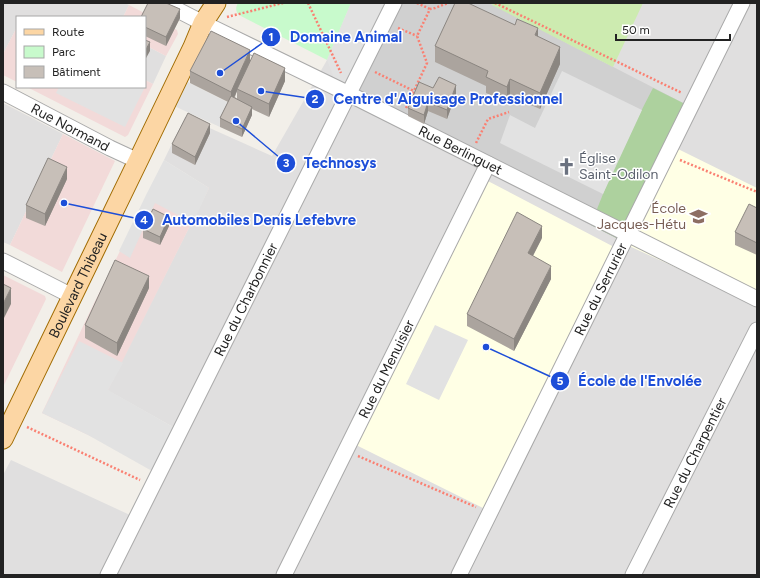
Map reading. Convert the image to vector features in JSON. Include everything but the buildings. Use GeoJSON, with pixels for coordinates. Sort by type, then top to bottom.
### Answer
{"type":"FeatureCollection","features":[{"type":"Feature","properties":{"kind":"main road","name":"Boulevard Thibeau"},"geometry":{"type":"LineString","coordinates":[[5,431],[138,161],[203,23],[216,3]]}},
{"type":"Feature","properties":{"kind":"street","name":"Rue Berlinguet"},"geometry":{"type":"LineString","coordinates":[[164,3],[349,94],[757,299]]}},
{"type":"Feature","properties":{"kind":"street","name":"Rue du Charbonnier"},"geometry":{"type":"LineString","coordinates":[[108,575],[154,486],[394,3]]}},
{"type":"Feature","properties":{"kind":"street","name":"Rue du Serrurier"},"geometry":{"type":"LineString","coordinates":[[460,575],[742,3]]}},
{"type":"Feature","properties":{"kind":"street","name":"Rue Normand"},"geometry":{"type":"LineString","coordinates":[[3,92],[138,161]]}},
{"type":"Feature","properties":{"kind":"street","name":"Rue du Menuisier"},"geometry":{"type":"LineString","coordinates":[[284,575],[488,164]]}},
{"type":"Feature","properties":{"kind":"street"},"geometry":{"type":"LineString","coordinates":[[3,261],[72,296]]}},
{"type":"Feature","properties":{"kind":"street","name":"Rue du Charpentier"},"geometry":{"type":"LineString","coordinates":[[633,575],[757,330]]}},
{"type":"Feature","properties":{"kind":"path"},"geometry":{"type":"LineString","coordinates":[[240,14],[283,3]]}},
{"type":"Feature","properties":{"kind":"path"},"geometry":{"type":"LineString","coordinates":[[308,3],[340,70],[349,94]]}},
{"type":"Feature","properties":{"kind":"path"},"geometry":{"type":"LineString","coordinates":[[417,3],[430,9],[448,3]]}},
{"type":"Feature","properties":{"kind":"path"},"geometry":{"type":"LineString","coordinates":[[495,3],[676,90]]}},
{"type":"Feature","properties":{"kind":"path"},"geometry":{"type":"LineString","coordinates":[[417,36],[430,9]]}},
{"type":"Feature","properties":{"kind":"path"},"geometry":{"type":"LineString","coordinates":[[406,31],[417,36],[427,63],[407,106]]}},
{"type":"Feature","properties":{"kind":"path"},"geometry":{"type":"LineString","coordinates":[[363,66],[414,91]]}},
{"type":"Feature","properties":{"kind":"path"},"geometry":{"type":"LineString","coordinates":[[478,141],[488,119],[509,112]]}},
{"type":"Feature","properties":{"kind":"path"},"geometry":{"type":"LineString","coordinates":[[667,154],[757,192]]}},
{"type":"Feature","properties":{"kind":"path"},"geometry":{"type":"LineString","coordinates":[[5,431],[28,427],[154,486]]}},
{"type":"Feature","properties":{"kind":"path"},"geometry":{"type":"LineString","coordinates":[[346,451],[490,513]]}},
{"type":"Feature","properties":{"kind":"shaded area"},"geometry":{"type":"Polygon","coordinates":[[[3,3],[125,3],[129,5],[124,16],[16,16],[16,29],[3,54],[3,3]]]}},
{"type":"Feature","properties":{"kind":"shaded area"},"geometry":{"type":"Polygon","coordinates":[[[351,3],[757,3],[757,575],[3,575],[3,475],[11,460],[130,515],[173,427],[107,390],[209,188],[164,160],[185,117],[272,156],[327,60],[351,3]]]}},
{"type":"Feature","properties":{"kind":"shaded area"},"geometry":{"type":"Polygon","coordinates":[[[351,3],[390,3],[342,99],[327,60],[351,3]]]}},
{"type":"Feature","properties":{"kind":"shaded area","name":"Église Saint-Odilon"},"geometry":{"type":"Polygon","coordinates":[[[395,3],[489,3],[689,106],[620,240],[346,101],[395,3]]]}},
{"type":"Feature","properties":{"kind":"shaded area"},"geometry":{"type":"Polygon","coordinates":[[[129,5],[177,30],[178,34],[166,56],[146,46],[146,16],[124,16],[129,5]]]}},
{"type":"Feature","properties":{"kind":"shaded area"},"geometry":{"type":"Polygon","coordinates":[[[16,29],[16,82],[3,75],[3,54],[16,29]]]}},
{"type":"Feature","properties":{"kind":"shaded area"},"geometry":{"type":"Polygon","coordinates":[[[146,46],[166,56],[153,84],[146,80],[146,46]]]}},
{"type":"Feature","properties":{"kind":"shaded area"},"geometry":{"type":"Polygon","coordinates":[[[562,71],[642,110],[603,194],[500,143],[510,115],[535,128],[562,71]]]}},
{"type":"Feature","properties":{"kind":"shaded area"},"geometry":{"type":"Polygon","coordinates":[[[146,80],[153,84],[128,135],[125,137],[29,88],[146,88],[146,80]]]}},
{"type":"Feature","properties":{"kind":"shaded area"},"geometry":{"type":"Polygon","coordinates":[[[184,80],[231,104],[220,127],[172,105],[184,80]]]}},
{"type":"Feature","properties":{"kind":"shaded area"},"geometry":{"type":"Polygon","coordinates":[[[58,88],[144,88],[125,127],[56,93],[58,88]]]}},
{"type":"Feature","properties":{"kind":"shaded area"},"geometry":{"type":"Polygon","coordinates":[[[3,103],[63,134],[10,245],[3,242],[3,103]]]}},
{"type":"Feature","properties":{"kind":"shaded area"},"geometry":{"type":"Polygon","coordinates":[[[63,134],[115,161],[62,272],[10,245],[63,134]]]}},
{"type":"Feature","properties":{"kind":"shaded area","name":"École Jacques-Hétu"},"geometry":{"type":"Polygon","coordinates":[[[678,149],[757,188],[757,305],[627,245],[678,149]]]}},
{"type":"Feature","properties":{"kind":"shaded area"},"geometry":{"type":"Polygon","coordinates":[[[164,160],[209,188],[193,223],[155,203],[130,258],[119,251],[164,160]]]}},
{"type":"Feature","properties":{"kind":"shaded area"},"geometry":{"type":"Polygon","coordinates":[[[163,165],[209,188],[108,390],[105,443],[42,413],[94,303],[163,165]]]}},
{"type":"Feature","properties":{"kind":"shaded area"},"geometry":{"type":"Polygon","coordinates":[[[486,180],[616,248],[487,510],[356,445],[486,180]]]}},
{"type":"Feature","properties":{"kind":"shaded area"},"geometry":{"type":"Polygon","coordinates":[[[3,275],[45,296],[46,299],[3,387],[3,275]]]}},
{"type":"Feature","properties":{"kind":"shaded area"},"geometry":{"type":"Polygon","coordinates":[[[435,325],[468,340],[439,400],[406,384],[435,325]]]}},
{"type":"Feature","properties":{"kind":"shaded area"},"geometry":{"type":"Polygon","coordinates":[[[79,341],[123,363],[108,390],[173,427],[152,471],[88,435],[42,413],[79,341]]]}},
{"type":"Feature","properties":{"kind":"green space"},"geometry":{"type":"Polygon","coordinates":[[[238,3],[351,3],[327,60],[239,15],[236,10],[238,3]]]}},
{"type":"Feature","properties":{"kind":"green space"},"geometry":{"type":"Polygon","coordinates":[[[493,3],[643,3],[613,67],[492,5],[493,3]]]}},
{"type":"Feature","properties":{"kind":"green space"},"geometry":{"type":"Polygon","coordinates":[[[653,88],[689,106],[620,240],[591,225],[620,155],[653,88]]]}},
{"type":"Feature","properties":{"kind":"place","name":"Domaine Animal"},"geometry":{"type":"Point","coordinates":[220,73]}},
{"type":"Feature","properties":{"kind":"place","name":"Centre d'Aiguisage Professionnel"},"geometry":{"type":"Point","coordinates":[261,91]}},
{"type":"Feature","properties":{"kind":"place","name":"Technosys"},"geometry":{"type":"Point","coordinates":[236,121]}},
{"type":"Feature","properties":{"kind":"place","name":"Église Saint-Odilon"},"geometry":{"type":"Point","coordinates":[566,166]}},
{"type":"Feature","properties":{"kind":"place","name":"Automobiles Denis Lefebvre"},"geometry":{"type":"Point","coordinates":[64,203]}},
{"type":"Feature","properties":{"kind":"place","name":"École Jacques-Hétu"},"geometry":{"type":"Point","coordinates":[699,216]}},
{"type":"Feature","properties":{"kind":"place","name":"École de l'Envolée"},"geometry":{"type":"Point","coordinates":[486,347]}}]}
